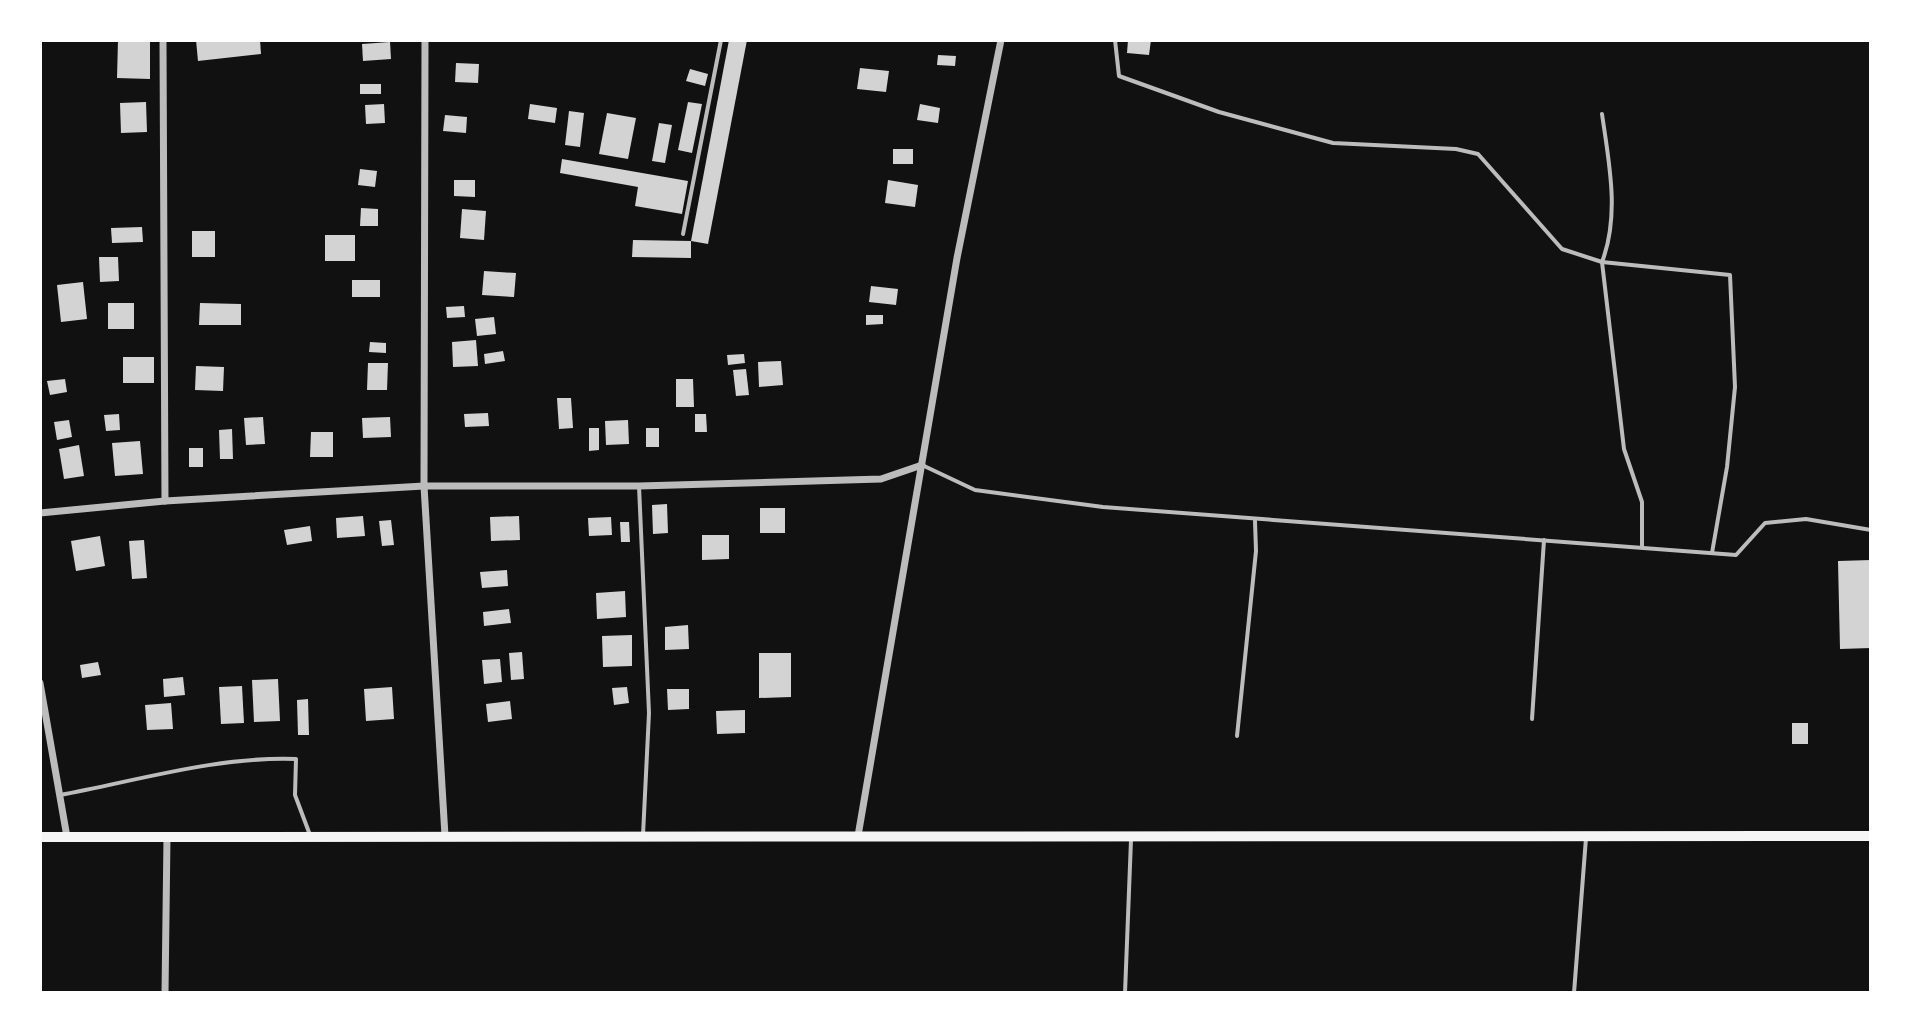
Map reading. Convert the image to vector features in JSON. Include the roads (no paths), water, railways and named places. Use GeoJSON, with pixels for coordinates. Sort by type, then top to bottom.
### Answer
{"type":"FeatureCollection","features":[{"type":"Feature","properties":{"kind":"main road"},"geometry":{"type":"LineString","coordinates":[[40,837],[1871,836]]}},
{"type":"Feature","properties":{"kind":"street"},"geometry":{"type":"LineString","coordinates":[[163,40],[165,501]]}},
{"type":"Feature","properties":{"kind":"street"},"geometry":{"type":"LineString","coordinates":[[425,40],[424,486],[445,836]]}},
{"type":"Feature","properties":{"kind":"street"},"geometry":{"type":"LineString","coordinates":[[858,836],[963,227],[1001,40]]}},
{"type":"Feature","properties":{"kind":"street"},"geometry":{"type":"LineString","coordinates":[[40,513],[165,501],[424,486],[639,486],[881,479],[922,465]]}},
{"type":"Feature","properties":{"kind":"street"},"geometry":{"type":"LineString","coordinates":[[40,683],[67,837]]}},
{"type":"Feature","properties":{"kind":"street"},"geometry":{"type":"LineString","coordinates":[[165,993],[167,837]]}},
{"type":"Feature","properties":{"kind":"lane"},"geometry":{"type":"LineString","coordinates":[[683,234],[721,40]]}},
{"type":"Feature","properties":{"kind":"lane"},"geometry":{"type":"LineString","coordinates":[[1115,40],[1119,76],[1219,112],[1333,143],[1456,149],[1478,154],[1562,249],[1602,262],[1730,275],[1735,387],[1727,467],[1712,553]]}},
{"type":"Feature","properties":{"kind":"lane"},"geometry":{"type":"LineString","coordinates":[[1602,114],[1610,171],[1612,235],[1602,262],[1624,449],[1642,502],[1642,547]]}},
{"type":"Feature","properties":{"kind":"lane"},"geometry":{"type":"LineString","coordinates":[[922,465],[975,490],[1255,521],[1736,555],[1765,523],[1806,519],[1871,530]]}},
{"type":"Feature","properties":{"kind":"lane"},"geometry":{"type":"LineString","coordinates":[[639,486],[649,713],[643,836]]}},
{"type":"Feature","properties":{"kind":"lane"},"geometry":{"type":"LineString","coordinates":[[1237,736],[1256,551],[1255,521]]}},
{"type":"Feature","properties":{"kind":"lane"},"geometry":{"type":"LineString","coordinates":[[1532,719],[1544,540]]}},
{"type":"Feature","properties":{"kind":"lane"},"geometry":{"type":"LineString","coordinates":[[60,795],[208,767],[273,758],[296,759],[295,795],[310,836]]}},
{"type":"Feature","properties":{"kind":"lane"},"geometry":{"type":"LineString","coordinates":[[1125,993],[1131,836]]}},
{"type":"Feature","properties":{"kind":"lane"},"geometry":{"type":"LineString","coordinates":[[1574,993],[1586,836]]}}]}
